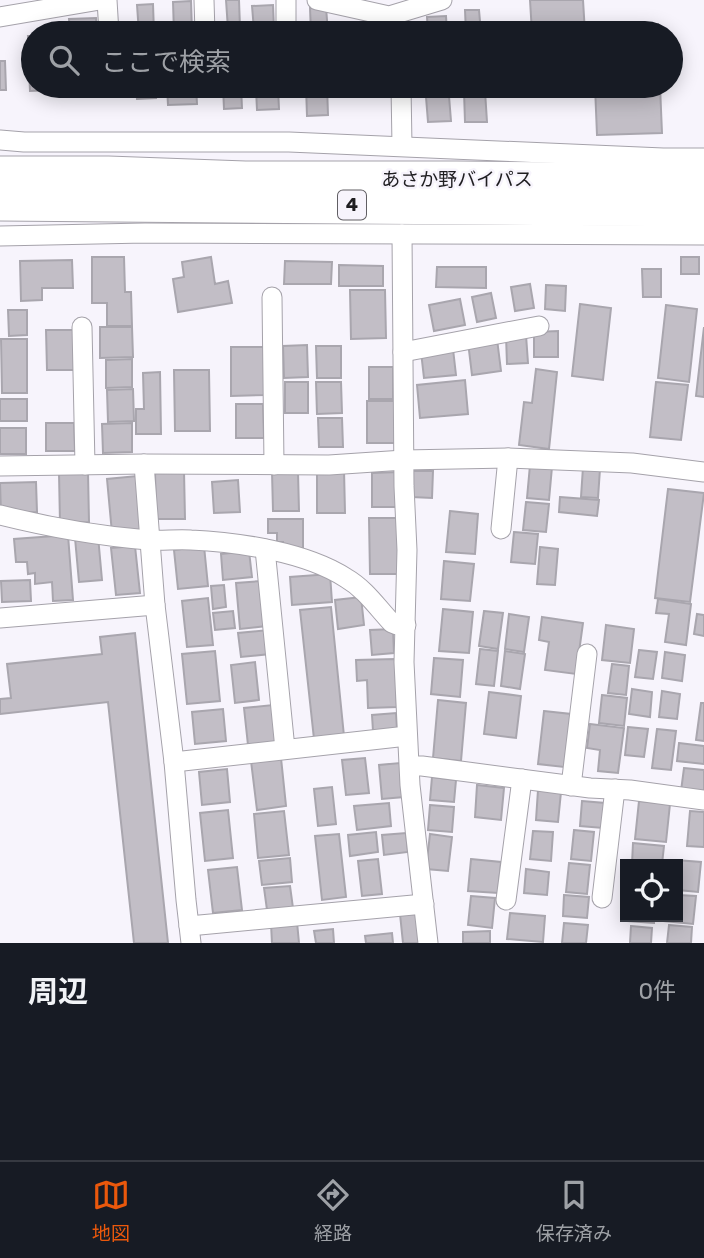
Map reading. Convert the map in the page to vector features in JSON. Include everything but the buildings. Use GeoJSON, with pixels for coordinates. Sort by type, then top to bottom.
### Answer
{"type":"FeatureCollection","features":[{"type":"Feature","properties":{"kind":"highway"},"geometry":{"type":"LineString","coordinates":[[0,151],[109,154],[245,179]]}},
{"type":"Feature","properties":{"kind":"highway","name":"あさか野バイパス"},"geometry":{"type":"LineString","coordinates":[[0,174],[108,174],[245,179],[704,181]]}},
{"type":"Feature","properties":{"kind":"highway","name":"あさか野バイパス"},"geometry":{"type":"LineString","coordinates":[[0,203],[704,209]]}},
{"type":"Feature","properties":{"kind":"street"},"geometry":{"type":"LineString","coordinates":[[0,17],[100,0]]}},
{"type":"Feature","properties":{"kind":"street"},"geometry":{"type":"LineString","coordinates":[[107,0],[108,21]]}},
{"type":"Feature","properties":{"kind":"street"},"geometry":{"type":"LineString","coordinates":[[204,0],[205,21]]}},
{"type":"Feature","properties":{"kind":"street"},"geometry":{"type":"LineString","coordinates":[[286,0],[286,21]]}},
{"type":"Feature","properties":{"kind":"street"},"geometry":{"type":"LineString","coordinates":[[317,0],[388,16],[442,0]]}},
{"type":"Feature","properties":{"kind":"street"},"geometry":{"type":"LineString","coordinates":[[401,13],[401,21]]}},
{"type":"Feature","properties":{"kind":"street"},"geometry":{"type":"LineString","coordinates":[[401,98],[402,146]]}},
{"type":"Feature","properties":{"kind":"street"},"geometry":{"type":"LineString","coordinates":[[0,140],[289,142],[704,158]]}},
{"type":"Feature","properties":{"kind":"street"},"geometry":{"type":"LineString","coordinates":[[0,236],[145,233],[704,235]]}},
{"type":"Feature","properties":{"kind":"street"},"geometry":{"type":"LineString","coordinates":[[402,234],[407,550],[404,662],[410,785],[428,943]]}},
{"type":"Feature","properties":{"kind":"street"},"geometry":{"type":"LineString","coordinates":[[272,297],[274,465]]}},
{"type":"Feature","properties":{"kind":"street"},"geometry":{"type":"LineString","coordinates":[[403,352],[539,326]]}},
{"type":"Feature","properties":{"kind":"street"},"geometry":{"type":"LineString","coordinates":[[82,327],[85,465]]}},
{"type":"Feature","properties":{"kind":"street"},"geometry":{"type":"LineString","coordinates":[[0,466],[329,465],[508,458],[632,463],[704,472]]}},
{"type":"Feature","properties":{"kind":"street"},"geometry":{"type":"LineString","coordinates":[[501,529],[508,458]]}},
{"type":"Feature","properties":{"kind":"street"},"geometry":{"type":"LineString","coordinates":[[144,464],[155,605],[174,762],[190,934],[424,904]]}},
{"type":"Feature","properties":{"kind":"street"},"geometry":{"type":"LineString","coordinates":[[0,514],[44,526],[150,540],[202,541],[265,549],[316,563],[348,578],[366,593],[392,623],[406,625]]}},
{"type":"Feature","properties":{"kind":"street"},"geometry":{"type":"LineString","coordinates":[[265,549],[285,749]]}},
{"type":"Feature","properties":{"kind":"street"},"geometry":{"type":"LineString","coordinates":[[0,618],[155,605]]}},
{"type":"Feature","properties":{"kind":"street"},"geometry":{"type":"LineString","coordinates":[[571,786],[587,654]]}},
{"type":"Feature","properties":{"kind":"street"},"geometry":{"type":"LineString","coordinates":[[174,762],[407,736]]}},
{"type":"Feature","properties":{"kind":"street"},"geometry":{"type":"LineString","coordinates":[[410,766],[704,800]]}},
{"type":"Feature","properties":{"kind":"street"},"geometry":{"type":"LineString","coordinates":[[506,900],[522,779]]}},
{"type":"Feature","properties":{"kind":"street"},"geometry":{"type":"LineString","coordinates":[[603,898],[615,789]]}}]}
